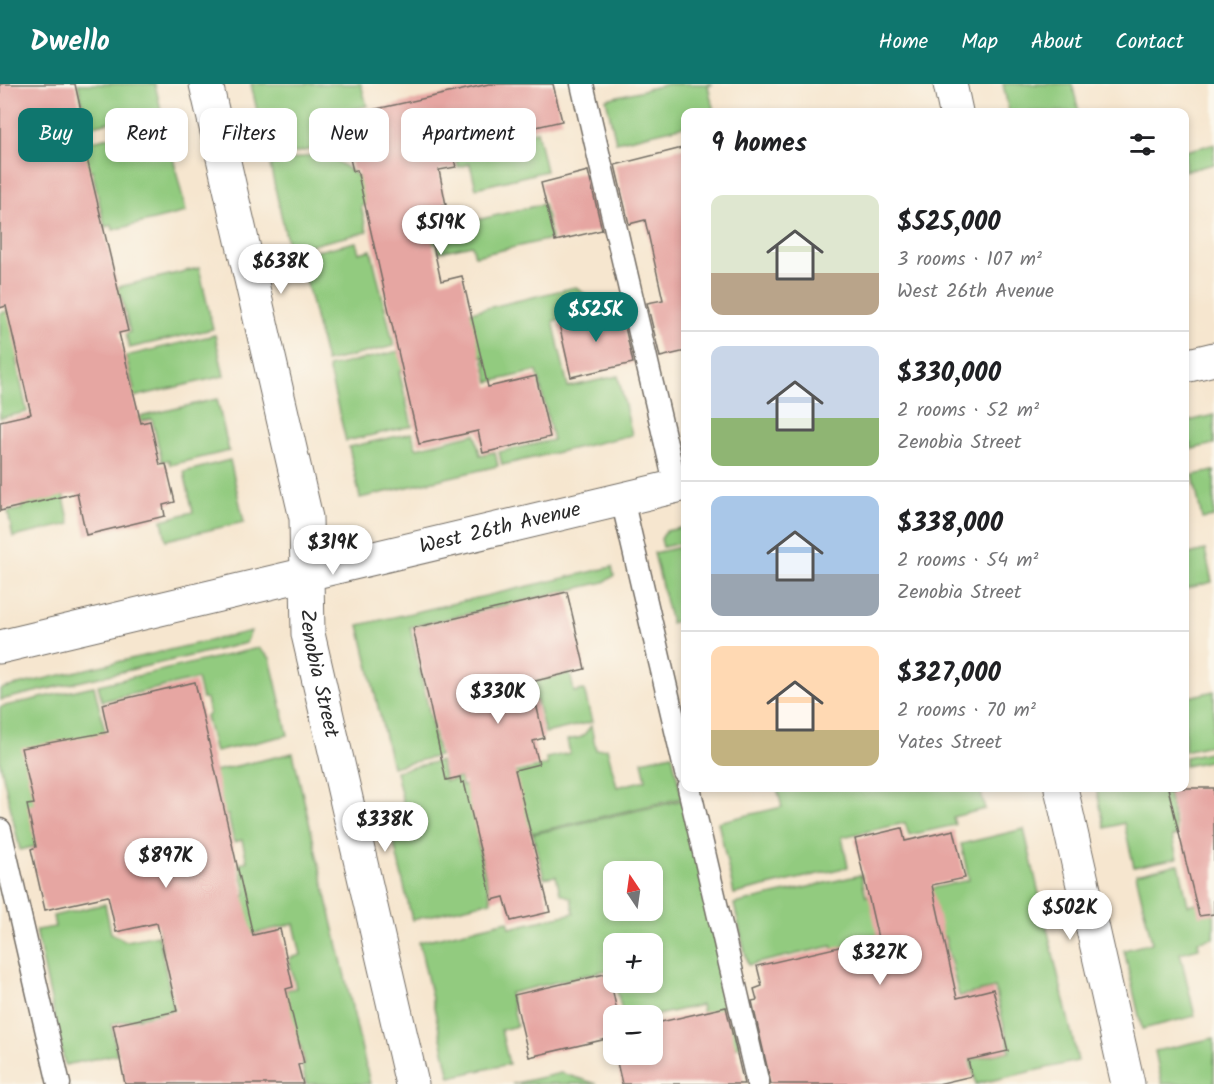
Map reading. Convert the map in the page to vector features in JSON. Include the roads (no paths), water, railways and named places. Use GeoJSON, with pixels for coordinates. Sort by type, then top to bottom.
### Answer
{"type":"FeatureCollection","features":[{"type":"Feature","properties":{"kind":"street","name":"Zenobia Street"},"geometry":{"type":"LineString","coordinates":[[206,84],[306,518],[308,634],[412,1084]]}},
{"type":"Feature","properties":{"kind":"street"},"geometry":{"type":"LineString","coordinates":[[950,84],[955,108]]}},
{"type":"Feature","properties":{"kind":"street"},"geometry":{"type":"LineString","coordinates":[[1189,365],[1214,359]]}},
{"type":"Feature","properties":{"kind":"street","name":"West 26th Avenue"},"geometry":{"type":"LineString","coordinates":[[0,647],[681,485]]}},
{"type":"Feature","properties":{"kind":"street"},"geometry":{"type":"LineString","coordinates":[[1062,792],[1128,1084]]}},
{"type":"Feature","properties":{"kind":"lane"},"geometry":{"type":"LineString","coordinates":[[582,84],[681,485]]}},
{"type":"Feature","properties":{"kind":"lane"},"geometry":{"type":"LineString","coordinates":[[622,499],[681,752]]}},
{"type":"Feature","properties":{"kind":"lane"},"geometry":{"type":"LineString","coordinates":[[690,792],[758,1084]]}},
{"type":"Feature","properties":{"kind":"lane"},"geometry":{"type":"LineString","coordinates":[[0,830],[59,1084]]}}]}
